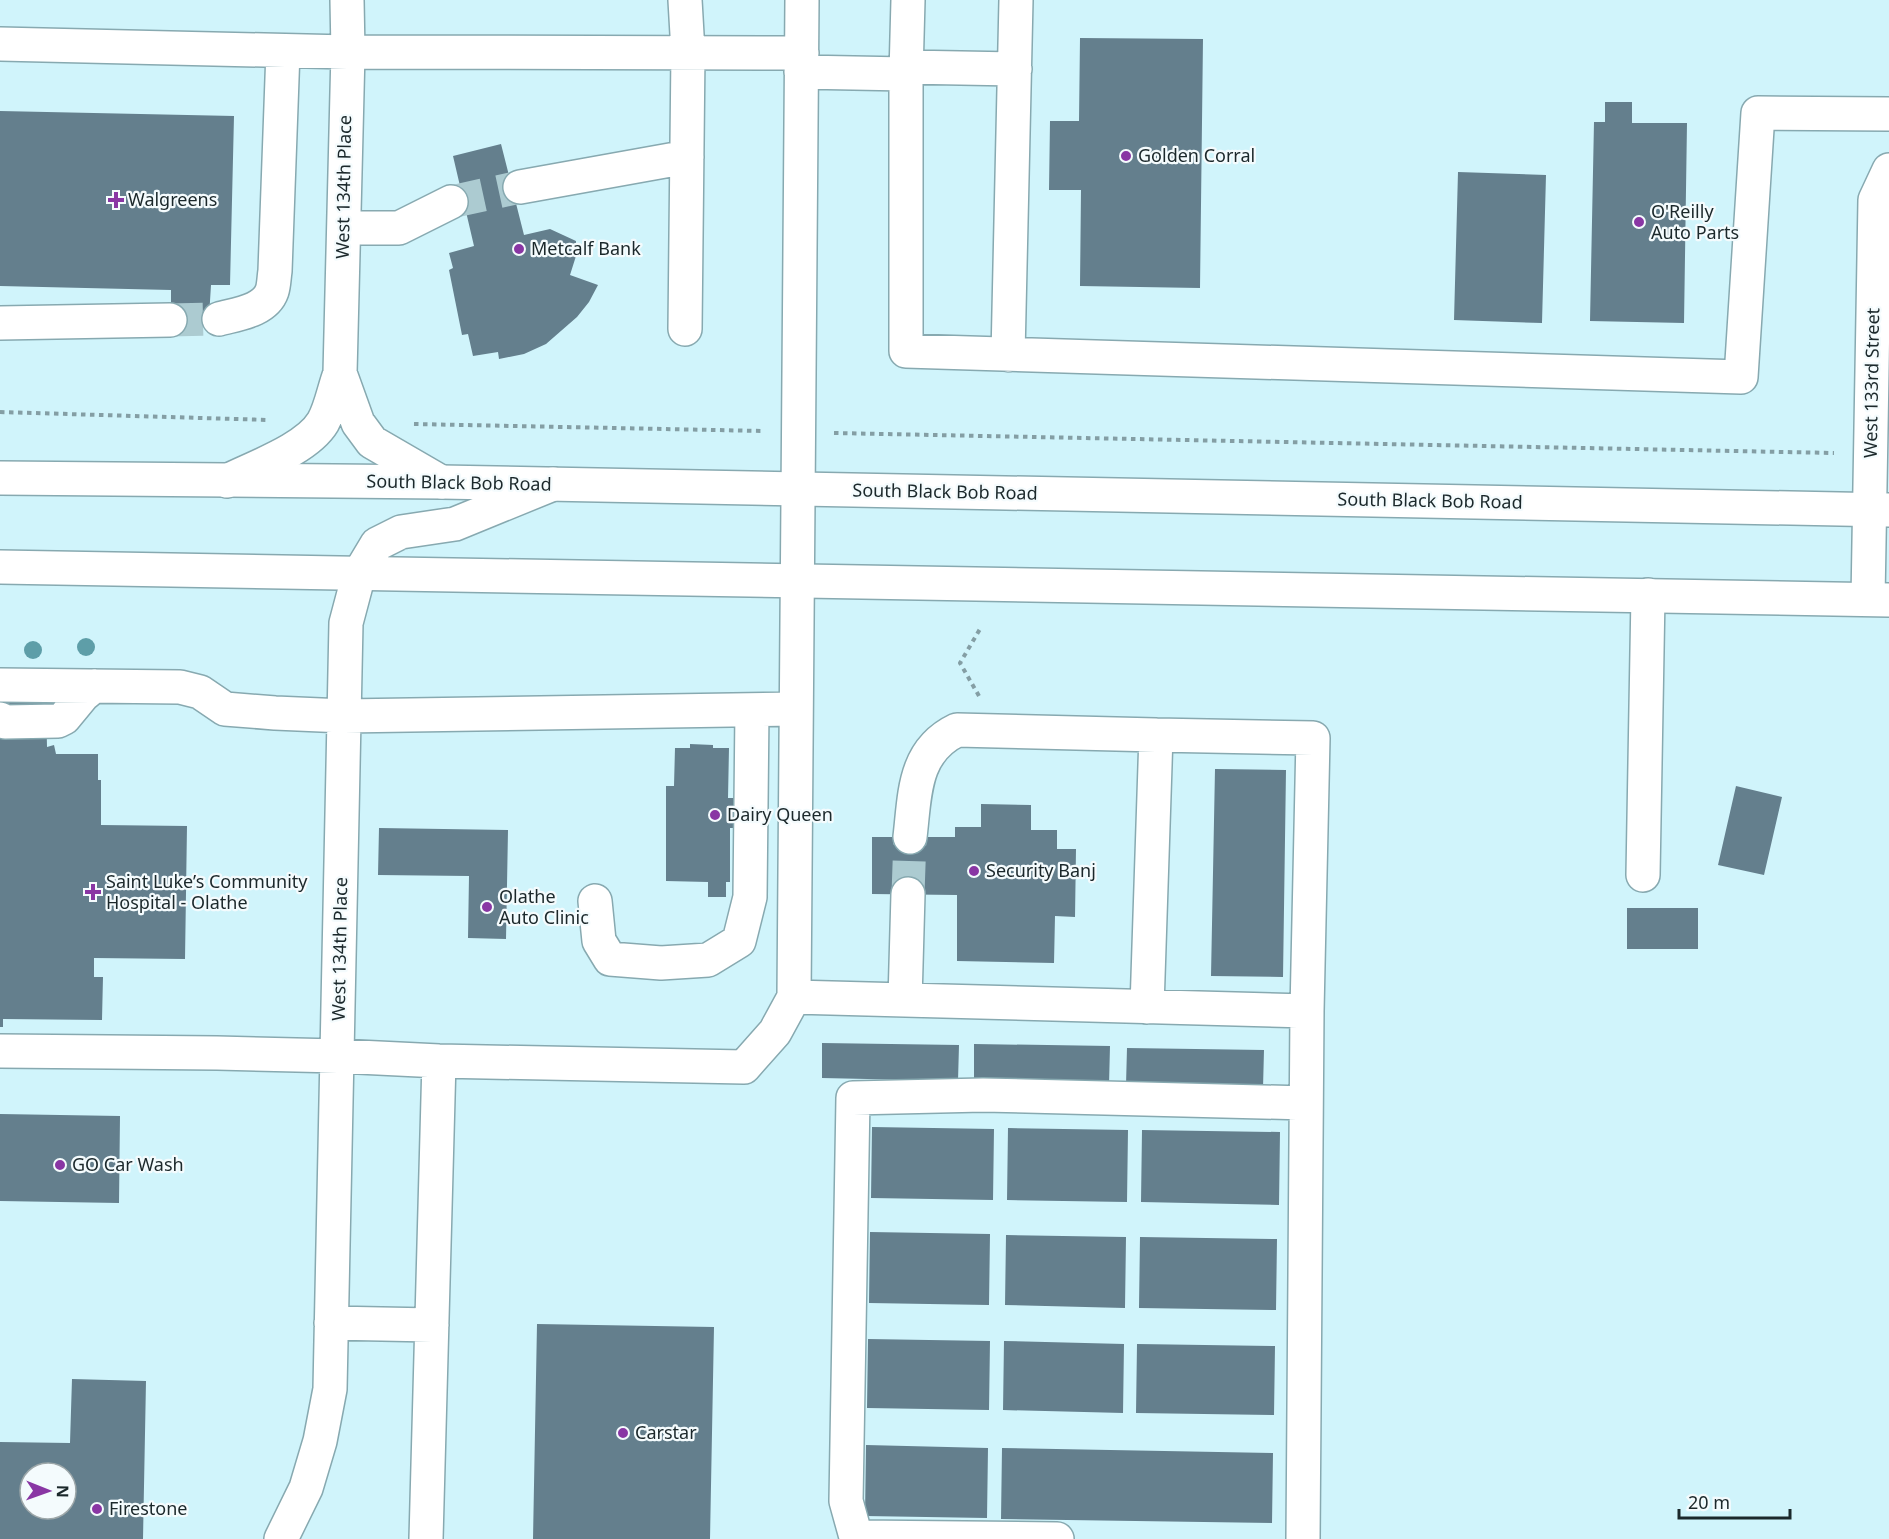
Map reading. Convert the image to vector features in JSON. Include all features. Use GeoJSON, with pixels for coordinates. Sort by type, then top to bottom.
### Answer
{"type":"FeatureCollection","features":[{"type":"Feature","properties":{"kind":"main road","name":"West 134th Place"},"geometry":{"type":"LineString","coordinates":[[227,481],[283,454],[309,438],[323,422],[340,373],[348,52],[347,0]]}},
{"type":"Feature","properties":{"kind":"main road"},"geometry":{"type":"LineString","coordinates":[[685,0],[688,52],[685,329]]}},
{"type":"Feature","properties":{"kind":"main road"},"geometry":{"type":"LineString","coordinates":[[0,1051],[338,1056],[439,1061],[744,1066],[775,1032],[794,998],[802,0]]}},
{"type":"Feature","properties":{"kind":"main road"},"geometry":{"type":"LineString","coordinates":[[908,0],[906,351],[1741,377],[1758,113],[1889,114]]}},
{"type":"Feature","properties":{"kind":"main road"},"geometry":{"type":"LineString","coordinates":[[1008,355],[1016,0]]}},
{"type":"Feature","properties":{"kind":"main road"},"geometry":{"type":"LineString","coordinates":[[0,44],[348,52],[688,52],[906,71],[1015,69]]}},
{"type":"Feature","properties":{"kind":"main road"},"geometry":{"type":"LineString","coordinates":[[219,319],[250,310],[266,302],[272,291],[275,271],[283,51]]}},
{"type":"Feature","properties":{"kind":"main road"},"geometry":{"type":"LineString","coordinates":[[520,188],[687,157]]}},
{"type":"Feature","properties":{"kind":"main road","name":"West 133rd Street"},"geometry":{"type":"LineString","coordinates":[[1879,599],[1880,510],[1870,454],[1875,200],[1889,170]]}},
{"type":"Feature","properties":{"kind":"main road"},"geometry":{"type":"LineString","coordinates":[[344,228],[399,228],[451,202]]}},
{"type":"Feature","properties":{"kind":"main road"},"geometry":{"type":"LineString","coordinates":[[0,323],[170,320]]}},
{"type":"Feature","properties":{"kind":"main road","name":"West 134th Place"},"geometry":{"type":"LineString","coordinates":[[340,373],[358,423],[372,442],[441,482]]}},
{"type":"Feature","properties":{"kind":"main road","name":"South Black Bob Road"},"geometry":{"type":"LineString","coordinates":[[0,478],[441,482],[1880,510]]}},
{"type":"Feature","properties":{"kind":"main road","name":"West 134th Place"},"geometry":{"type":"LineString","coordinates":[[281,1539],[306,1488],[321,1441],[330,1389],[346,623],[359,574],[377,544],[401,532],[455,524],[553,484]]}},
{"type":"Feature","properties":{"kind":"main road"},"geometry":{"type":"LineString","coordinates":[[0,567],[1879,599]]}},
{"type":"Feature","properties":{"kind":"main road"},"geometry":{"type":"LineString","coordinates":[[1643,875],[1648,595]]}},
{"type":"Feature","properties":{"kind":"main road"},"geometry":{"type":"LineString","coordinates":[[0,685],[180,687],[201,692],[225,709],[344,716],[796,709]]}},
{"type":"Feature","properties":{"kind":"main road"},"geometry":{"type":"LineString","coordinates":[[0,719],[5,722],[58,721],[64,718],[83,695],[94,686]]}},
{"type":"Feature","properties":{"kind":"main road"},"geometry":{"type":"LineString","coordinates":[[596,901],[599,941],[610,959],[661,963],[708,960],[739,941],[750,897],[752,710]]}},
{"type":"Feature","properties":{"kind":"main road"},"geometry":{"type":"LineString","coordinates":[[910,837],[916,783],[926,757],[942,738],[957,730],[1313,738],[1307,1011],[1303,1539]]}},
{"type":"Feature","properties":{"kind":"main road"},"geometry":{"type":"LineString","coordinates":[[1147,1006],[1156,735]]}},
{"type":"Feature","properties":{"kind":"main road"},"geometry":{"type":"LineString","coordinates":[[905,1000],[908,894]]}},
{"type":"Feature","properties":{"kind":"main road"},"geometry":{"type":"LineString","coordinates":[[794,998],[1307,1011]]}},
{"type":"Feature","properties":{"kind":"main road"},"geometry":{"type":"LineString","coordinates":[[426,1539],[439,1061]]}},
{"type":"Feature","properties":{"kind":"main road"},"geometry":{"type":"LineString","coordinates":[[1057,1539],[856,1537],[846,1501],[853,1098],[983,1095],[1306,1103]]}},
{"type":"Feature","properties":{"kind":"main road"},"geometry":{"type":"LineString","coordinates":[[331,1323],[432,1325]]}},
{"type":"Feature","properties":{"kind":"path"},"geometry":{"type":"LineString","coordinates":[[0,412],[274,421]]}},
{"type":"Feature","properties":{"kind":"path"},"geometry":{"type":"LineString","coordinates":[[403,424],[750,431]]}},
{"type":"Feature","properties":{"kind":"path"},"geometry":{"type":"LineString","coordinates":[[841,433],[1870,454]]}},
{"type":"Feature","properties":{"kind":"path"},"geometry":{"type":"LineString","coordinates":[[980,629],[960,663],[982,701]]}},
{"type":"Feature","properties":{"kind":"building","name":"Golden Corral"},"geometry":{"type":"Polygon","coordinates":[[[1080,38],[1203,39],[1200,288],[1080,286],[1081,190],[1049,190],[1050,121],[1079,121],[1080,38]]]}},
{"type":"Feature","properties":{"kind":"building","name":"O'Reilly Auto Parts"},"geometry":{"type":"Polygon","coordinates":[[[1605,102],[1632,102],[1632,123],[1687,123],[1684,323],[1590,321],[1594,122],[1605,122],[1605,102]]]}},
{"type":"Feature","properties":{"kind":"building","name":"Walgreens"},"geometry":{"type":"Polygon","coordinates":[[[0,111],[234,116],[230,285],[211,285],[209,317],[171,316],[171,290],[0,286],[0,111]]]}},
{"type":"Feature","properties":{"kind":"building","name":"Metcalf Bank"},"geometry":{"type":"Polygon","coordinates":[[[501,144],[524,235],[550,229],[576,241],[576,256],[570,275],[598,285],[589,302],[577,317],[546,344],[524,354],[499,359],[498,352],[473,356],[468,334],[462,335],[449,270],[453,268],[449,253],[474,246],[453,156],[501,144]]]}},
{"type":"Feature","properties":{"kind":"building"},"geometry":{"type":"Polygon","coordinates":[[[1458,172],[1546,175],[1542,323],[1454,320],[1458,172]]]}},
{"type":"Feature","properties":{"kind":"building","name":"Saint Luke’s Community Hospital - Olathe"},"geometry":{"type":"Polygon","coordinates":[[[0,702],[46,702],[47,747],[54,745],[56,754],[98,754],[98,780],[101,780],[101,825],[187,826],[185,959],[94,958],[94,977],[103,977],[102,1020],[3,1019],[3,1027],[0,1027],[0,702]]]}},
{"type":"Feature","properties":{"kind":"building","name":"Dairy Queen"},"geometry":{"type":"Polygon","coordinates":[[[690,744],[729,748],[728,798],[763,798],[763,828],[730,828],[730,882],[726,882],[726,897],[708,897],[708,882],[666,881],[666,786],[674,786],[675,748],[690,748],[690,744]]]}},
{"type":"Feature","properties":{"kind":"building"},"geometry":{"type":"Polygon","coordinates":[[[1215,769],[1286,770],[1283,977],[1211,976],[1215,769]]]}},
{"type":"Feature","properties":{"kind":"building"},"geometry":{"type":"Polygon","coordinates":[[[1736,786],[1782,797],[1764,875],[1718,865],[1736,786]]]}},
{"type":"Feature","properties":{"kind":"building","name":"Security Banj"},"geometry":{"type":"Polygon","coordinates":[[[981,804],[1031,805],[1031,830],[1057,830],[1057,849],[1076,849],[1075,917],[1055,916],[1054,963],[957,961],[957,895],[872,894],[872,837],[955,837],[955,827],[981,827],[981,804]]]}},
{"type":"Feature","properties":{"kind":"building","name":"Olathe Auto Clinic"},"geometry":{"type":"Polygon","coordinates":[[[379,828],[508,830],[506,939],[468,938],[469,876],[378,875],[379,828]]]}},
{"type":"Feature","properties":{"kind":"building"},"geometry":{"type":"Polygon","coordinates":[[[1627,908],[1698,908],[1698,949],[1627,949],[1627,908]]]}},
{"type":"Feature","properties":{"kind":"building"},"geometry":{"type":"Polygon","coordinates":[[[822,1043],[959,1045],[958,1081],[822,1078],[822,1043]]]}},
{"type":"Feature","properties":{"kind":"building"},"geometry":{"type":"Polygon","coordinates":[[[974,1044],[1110,1046],[1109,1085],[974,1083],[974,1044]]]}},
{"type":"Feature","properties":{"kind":"building"},"geometry":{"type":"Polygon","coordinates":[[[1127,1048],[1264,1050],[1263,1088],[1126,1085],[1127,1048]]]}},
{"type":"Feature","properties":{"kind":"building","name":"GO Car Wash"},"geometry":{"type":"Polygon","coordinates":[[[0,1114],[120,1116],[119,1203],[0,1201],[0,1114]]]}},
{"type":"Feature","properties":{"kind":"building"},"geometry":{"type":"Polygon","coordinates":[[[872,1127],[994,1129],[993,1200],[871,1198],[872,1127]]]}},
{"type":"Feature","properties":{"kind":"building"},"geometry":{"type":"Polygon","coordinates":[[[1008,1128],[1128,1130],[1127,1202],[1007,1200],[1008,1128]]]}},
{"type":"Feature","properties":{"kind":"building"},"geometry":{"type":"Polygon","coordinates":[[[1142,1130],[1280,1132],[1279,1205],[1141,1202],[1142,1130]]]}},
{"type":"Feature","properties":{"kind":"building"},"geometry":{"type":"Polygon","coordinates":[[[870,1232],[990,1234],[989,1305],[869,1303],[870,1232]]]}},
{"type":"Feature","properties":{"kind":"building"},"geometry":{"type":"Polygon","coordinates":[[[1006,1235],[1126,1237],[1125,1308],[1005,1305],[1006,1235]]]}},
{"type":"Feature","properties":{"kind":"building"},"geometry":{"type":"Polygon","coordinates":[[[1140,1237],[1277,1239],[1276,1310],[1139,1308],[1140,1237]]]}},
{"type":"Feature","properties":{"kind":"building","name":"Carstar"},"geometry":{"type":"Polygon","coordinates":[[[537,1324],[714,1327],[710,1539],[533,1539],[537,1324]]]}},
{"type":"Feature","properties":{"kind":"building"},"geometry":{"type":"Polygon","coordinates":[[[868,1339],[990,1341],[989,1410],[867,1408],[868,1339]]]}},
{"type":"Feature","properties":{"kind":"building"},"geometry":{"type":"Polygon","coordinates":[[[1004,1341],[1124,1344],[1123,1413],[1003,1410],[1004,1341]]]}},
{"type":"Feature","properties":{"kind":"building"},"geometry":{"type":"Polygon","coordinates":[[[1137,1344],[1275,1346],[1274,1415],[1136,1413],[1137,1344]]]}},
{"type":"Feature","properties":{"kind":"building"},"geometry":{"type":"Polygon","coordinates":[[[72,1379],[146,1381],[143,1539],[0,1539],[0,1442],[70,1443],[72,1379]]]}},
{"type":"Feature","properties":{"kind":"building"},"geometry":{"type":"Polygon","coordinates":[[[866,1445],[988,1448],[987,1518],[865,1516],[866,1445]]]}},
{"type":"Feature","properties":{"kind":"building"},"geometry":{"type":"Polygon","coordinates":[[[1002,1448],[1273,1453],[1272,1523],[1001,1519],[1002,1448]]]}},
{"type":"Feature","properties":{"kind":"tunnel"},"geometry":{"type":"LineString","coordinates":[[451,202],[520,187]]}},
{"type":"Feature","properties":{"kind":"tunnel"},"geometry":{"type":"LineString","coordinates":[[170,320],[219,319]]}},
{"type":"Feature","properties":{"kind":"tunnel"},"geometry":{"type":"LineString","coordinates":[[908,894],[910,837]]}},
{"type":"Feature","properties":{"kind":"place","name":"Golden Corral"},"geometry":{"type":"Point","coordinates":[1126,156]}},
{"type":"Feature","properties":{"kind":"place","name":"Walgreens"},"geometry":{"type":"Point","coordinates":[116,200]}},
{"type":"Feature","properties":{"kind":"place","name":"O'Reilly Auto Parts"},"geometry":{"type":"Point","coordinates":[1639,222]}},
{"type":"Feature","properties":{"kind":"place","name":"Metcalf Bank"},"geometry":{"type":"Point","coordinates":[519,249]}},
{"type":"Feature","properties":{"kind":"place","name":"Dairy Queen"},"geometry":{"type":"Point","coordinates":[715,815]}},
{"type":"Feature","properties":{"kind":"place","name":"Security Banj"},"geometry":{"type":"Point","coordinates":[974,871]}},
{"type":"Feature","properties":{"kind":"place","name":"Saint Luke’s Community Hospital - Olathe"},"geometry":{"type":"Point","coordinates":[93,892]}},
{"type":"Feature","properties":{"kind":"place","name":"Olathe Auto Clinic"},"geometry":{"type":"Point","coordinates":[487,907]}},
{"type":"Feature","properties":{"kind":"place","name":"GO Car Wash"},"geometry":{"type":"Point","coordinates":[60,1165]}},
{"type":"Feature","properties":{"kind":"place","name":"Carstar"},"geometry":{"type":"Point","coordinates":[623,1433]}},
{"type":"Feature","properties":{"kind":"place","name":"Firestone"},"geometry":{"type":"Point","coordinates":[97,1509]}}]}
